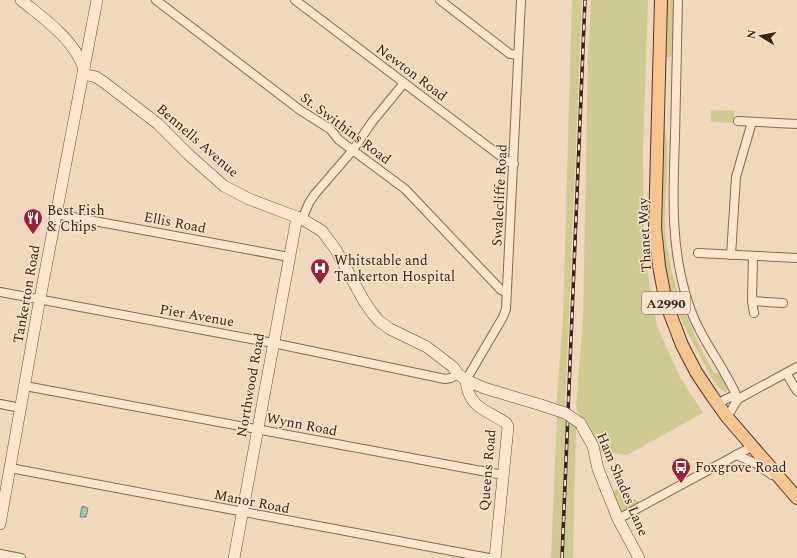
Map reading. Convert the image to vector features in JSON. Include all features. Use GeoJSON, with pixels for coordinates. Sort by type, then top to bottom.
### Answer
{"type":"FeatureCollection","features":[{"type":"Feature","properties":{"kind":"main road","name":"Thanet Way"},"geometry":{"type":"LineString","coordinates":[[661,0],[655,228],[659,266],[666,303],[682,345],[696,372],[717,404],[797,498]]}},
{"type":"Feature","properties":{"kind":"street"},"geometry":{"type":"LineString","coordinates":[[21,0],[68,41],[80,58],[84,72]]}},
{"type":"Feature","properties":{"kind":"street","name":"Tankerton Road"},"geometry":{"type":"LineString","coordinates":[[0,524],[40,300],[91,34],[96,0]]}},
{"type":"Feature","properties":{"kind":"street","name":"St. Swithins Road"},"geometry":{"type":"LineString","coordinates":[[156,0],[300,110],[330,129],[339,140],[405,189],[501,290],[506,292]]}},
{"type":"Feature","properties":{"kind":"street","name":"Newton Road"},"geometry":{"type":"LineString","coordinates":[[295,0],[507,161],[514,164]]}},
{"type":"Feature","properties":{"kind":"street"},"geometry":{"type":"LineString","coordinates":[[440,0],[510,54],[518,55]]}},
{"type":"Feature","properties":{"kind":"street","name":"Swalecliffe Road"},"geometry":{"type":"LineString","coordinates":[[462,377],[503,316],[506,309],[521,0]]}},
{"type":"Feature","properties":{"kind":"street"},"geometry":{"type":"LineString","coordinates":[[678,0],[673,206],[676,247],[682,283],[694,318],[707,345],[734,389],[738,399]]}},
{"type":"Feature","properties":{"kind":"street"},"geometry":{"type":"LineString","coordinates":[[68,41],[79,43],[84,41],[91,34]]}},
{"type":"Feature","properties":{"kind":"street","name":"Bennells Avenue"},"geometry":{"type":"LineString","coordinates":[[84,72],[105,83],[158,124],[189,155],[224,186],[249,199],[299,218],[322,231],[336,250],[364,301],[379,321],[390,329],[427,347],[453,367],[462,377]]}},
{"type":"Feature","properties":{"kind":"street","name":"Northwood Road"},"geometry":{"type":"LineString","coordinates":[[234,558],[289,257],[299,218],[315,194],[353,150],[372,122],[404,83]]}},
{"type":"Feature","properties":{"kind":"street"},"geometry":{"type":"LineString","coordinates":[[738,121],[797,124]]}},
{"type":"Feature","properties":{"kind":"street"},"geometry":{"type":"LineString","coordinates":[[731,255],[736,177],[752,122]]}},
{"type":"Feature","properties":{"kind":"street","name":"Ellis Road"},"geometry":{"type":"LineString","coordinates":[[56,214],[289,257]]}},
{"type":"Feature","properties":{"kind":"street"},"geometry":{"type":"LineString","coordinates":[[698,253],[797,258]]}},
{"type":"Feature","properties":{"kind":"street"},"geometry":{"type":"LineString","coordinates":[[753,256],[752,301],[754,313]]}},
{"type":"Feature","properties":{"kind":"street","name":"Pier Avenue"},"geometry":{"type":"LineString","coordinates":[[0,292],[273,343],[445,378],[462,377]]}},
{"type":"Feature","properties":{"kind":"street"},"geometry":{"type":"LineString","coordinates":[[752,301],[783,303]]}},
{"type":"Feature","properties":{"kind":"street"},"geometry":{"type":"LineString","coordinates":[[727,417],[738,399],[797,367]]}},
{"type":"Feature","properties":{"kind":"street"},"geometry":{"type":"LineString","coordinates":[[786,373],[797,391]]}},
{"type":"Feature","properties":{"kind":"street","name":"Ham Shades Lane"},"geometry":{"type":"LineString","coordinates":[[462,377],[484,388],[566,413],[580,423],[593,446],[598,470],[618,518],[638,558]]}},
{"type":"Feature","properties":{"kind":"street","name":"Queens Road"},"geometry":{"type":"LineString","coordinates":[[462,377],[473,402],[480,408],[506,423],[508,427],[495,558]]}},
{"type":"Feature","properties":{"kind":"street","name":"Wynn Road"},"geometry":{"type":"LineString","coordinates":[[25,386],[504,475]]}},
{"type":"Feature","properties":{"kind":"street"},"geometry":{"type":"LineString","coordinates":[[717,404],[730,397],[738,399]]}},
{"type":"Feature","properties":{"kind":"street"},"geometry":{"type":"LineString","coordinates":[[0,404],[21,408]]}},
{"type":"Feature","properties":{"kind":"street"},"geometry":{"type":"LineString","coordinates":[[736,455],[744,436]]}},
{"type":"Feature","properties":{"kind":"street"},"geometry":{"type":"LineString","coordinates":[[618,518],[753,446]]}},
{"type":"Feature","properties":{"kind":"street"},"geometry":{"type":"LineString","coordinates":[[736,455],[755,462],[783,482]]}},
{"type":"Feature","properties":{"kind":"street","name":"Manor Road"},"geometry":{"type":"LineString","coordinates":[[10,468],[489,558]]}},
{"type":"Feature","properties":{"kind":"street"},"geometry":{"type":"LineString","coordinates":[[0,554],[21,558]]}},
{"type":"Feature","properties":{"kind":"shaded area"},"geometry":{"type":"Polygon","coordinates":[[[572,0],[582,0],[565,410],[556,408],[563,318],[572,0]]]}},
{"type":"Feature","properties":{"kind":"shaded area"},"geometry":{"type":"Polygon","coordinates":[[[591,0],[648,0],[643,150],[644,250],[657,326],[680,377],[703,413],[627,455],[601,452],[576,408],[583,319],[588,55],[591,0]]]}},
{"type":"Feature","properties":{"kind":"shaded area"},"geometry":{"type":"Polygon","coordinates":[[[667,0],[677,0],[676,56],[666,57],[667,0]]]}},
{"type":"Feature","properties":{"kind":"shaded area"},"geometry":{"type":"Polygon","coordinates":[[[711,110],[734,111],[734,123],[711,122],[711,110]]]}},
{"type":"Feature","properties":{"kind":"shaded area"},"geometry":{"type":"Polygon","coordinates":[[[662,112],[667,149],[665,228],[669,258],[678,292],[690,325],[714,373],[720,373],[727,384],[728,389],[726,392],[718,387],[708,372],[680,317],[674,303],[668,281],[661,234],[660,209],[662,112]]]}},
{"type":"Feature","properties":{"kind":"shaded area"},"geometry":{"type":"Polygon","coordinates":[[[557,416],[576,427],[573,558],[551,558],[557,416]]]}},
{"type":"Feature","properties":{"kind":"shaded area"},"geometry":{"type":"Polygon","coordinates":[[[618,488],[626,496],[640,502],[621,513],[611,494],[618,488]]]}},
{"type":"Feature","properties":{"kind":"shaded area"},"geometry":{"type":"Polygon","coordinates":[[[82,506],[88,508],[86,517],[80,517],[82,506]]]}},
{"type":"Feature","properties":{"kind":"railway"},"geometry":{"type":"LineString","coordinates":[[562,558],[585,0]]}},
{"type":"Feature","properties":{"kind":"place","name":"Best Fish & Chips"},"geometry":{"type":"Point","coordinates":[33,235]}},
{"type":"Feature","properties":{"kind":"place","name":"Whitstable and Tankerton Hospital"},"geometry":{"type":"Point","coordinates":[320,285]}},
{"type":"Feature","properties":{"kind":"place","name":"Foxgrove Road"},"geometry":{"type":"Point","coordinates":[681,484]}}]}
